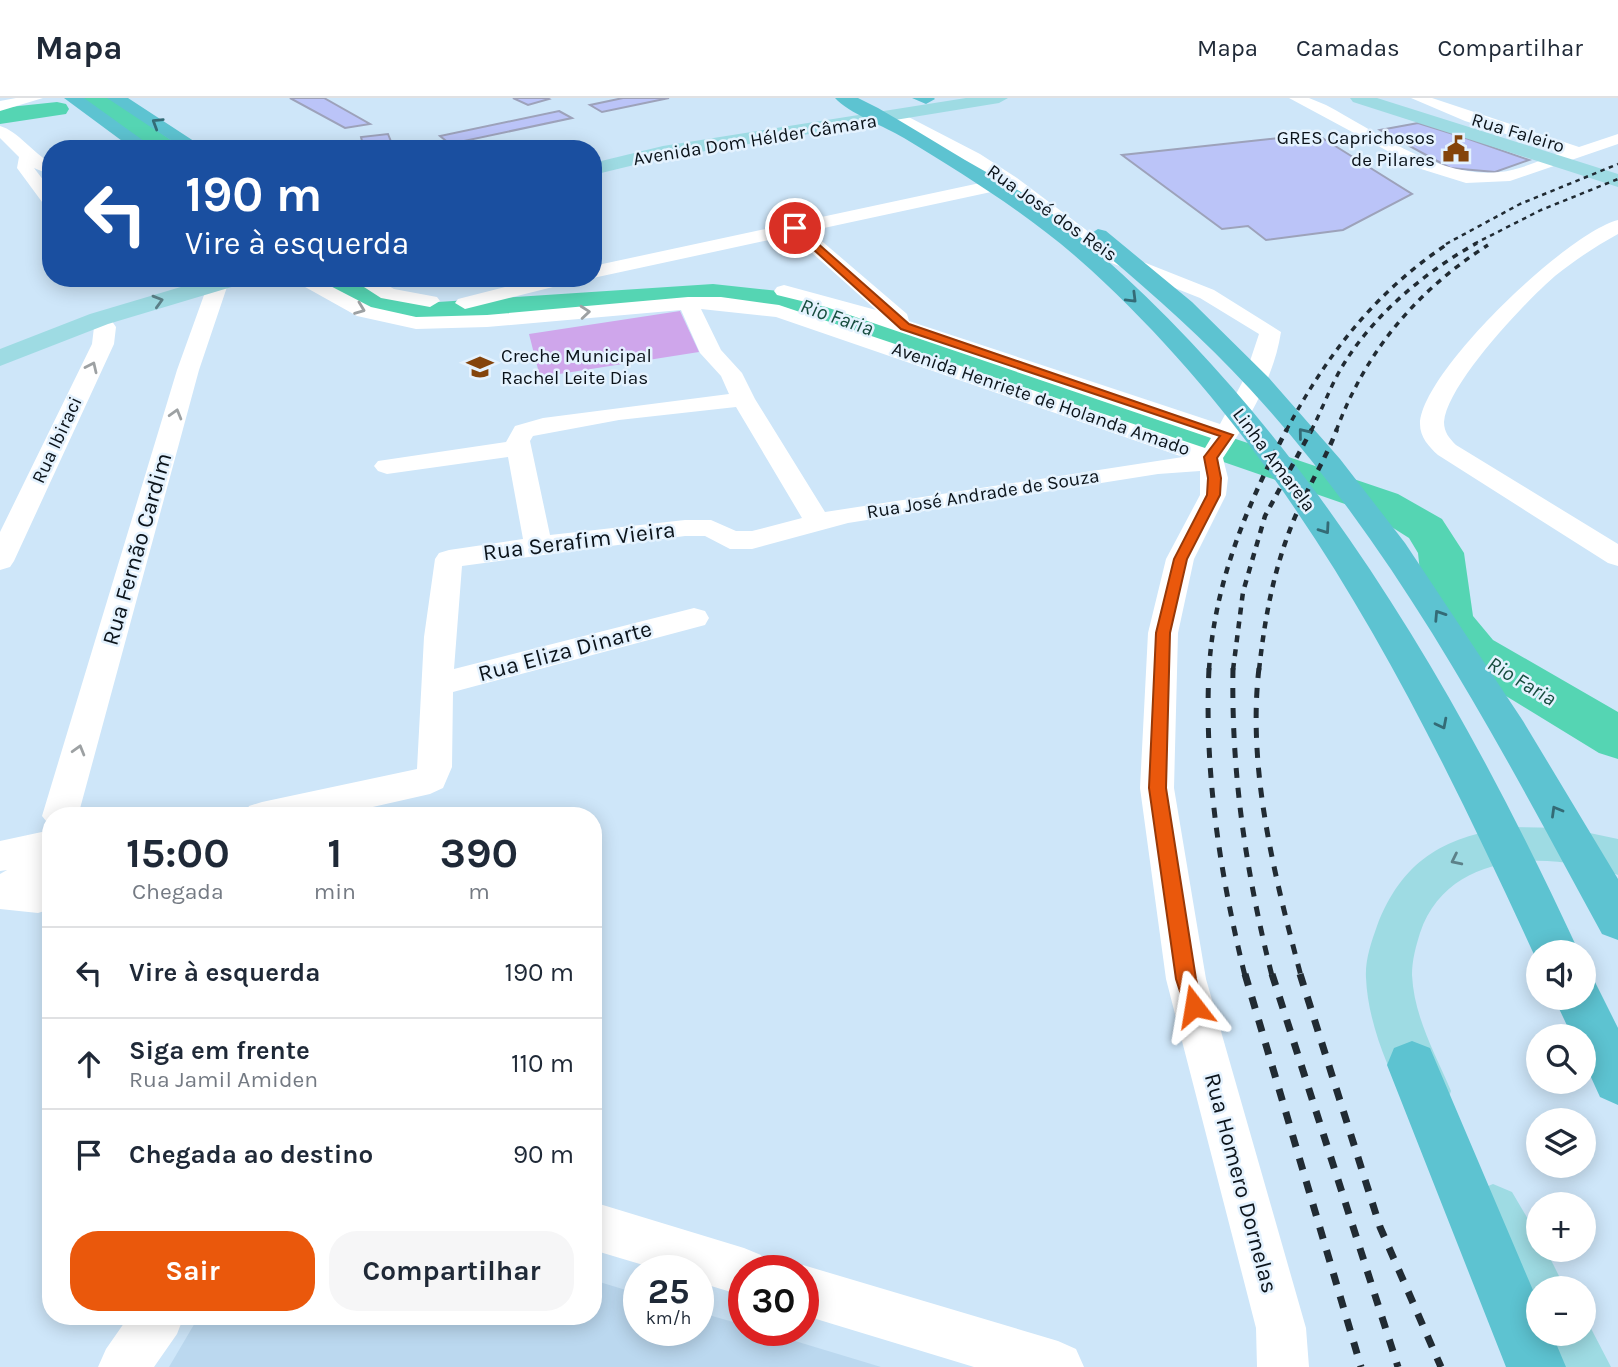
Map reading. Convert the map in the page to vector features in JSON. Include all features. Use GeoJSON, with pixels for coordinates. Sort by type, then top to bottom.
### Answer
{"type":"FeatureCollection","features":[{"type":"Feature","properties":{"kind":"highway"},"geometry":{"type":"LineString","coordinates":[[73,98],[133,140]]}},
{"type":"Feature","properties":{"kind":"highway"},"geometry":{"type":"LineString","coordinates":[[116,98],[183,140]]}},
{"type":"Feature","properties":{"kind":"highway","name":"Linha Amarela"},"geometry":{"type":"LineString","coordinates":[[844,98],[901,128],[1042,217],[1109,275],[1202,368],[1262,442],[1327,531],[1415,671],[1550,940]]}},
{"type":"Feature","properties":{"kind":"highway","name":"Linha Amarela"},"geometry":{"type":"LineString","coordinates":[[878,102],[960,141],[1054,202],[1143,270],[1259,379],[1371,518],[1426,595],[1604,863],[1618,920]]}},
{"type":"Feature","properties":{"kind":"highway"},"geometry":{"type":"LineString","coordinates":[[1584,1010],[1618,1080]]}},
{"type":"Feature","properties":{"kind":"highway"},"geometry":{"type":"LineString","coordinates":[[1412,1065],[1536,1367]]}},
{"type":"Feature","properties":{"kind":"main road"},"geometry":{"type":"LineString","coordinates":[[860,98],[878,102],[926,103]]}},
{"type":"Feature","properties":{"kind":"main road","name":"Avenida Dom Hélder Câmara"},"geometry":{"type":"LineString","coordinates":[[602,167],[663,152],[897,117],[926,103],[999,98]]}},
{"type":"Feature","properties":{"kind":"main road"},"geometry":{"type":"LineString","coordinates":[[1359,98],[1422,110]]}},
{"type":"Feature","properties":{"kind":"main road"},"geometry":{"type":"LineString","coordinates":[[1382,98],[1618,181]]}},
{"type":"Feature","properties":{"kind":"main road","name":"Avenida Dom Hélder Câmara"},"geometry":{"type":"LineString","coordinates":[[602,154],[878,102]]}},
{"type":"Feature","properties":{"kind":"main road"},"geometry":{"type":"LineString","coordinates":[[38,318],[133,287]]}},
{"type":"Feature","properties":{"kind":"main road"},"geometry":{"type":"LineString","coordinates":[[0,358],[99,319],[207,287]]}},
{"type":"Feature","properties":{"kind":"main road"},"geometry":{"type":"LineString","coordinates":[[1,332],[99,319]]}},
{"type":"Feature","properties":{"kind":"main road"},"geometry":{"type":"LineString","coordinates":[[1530,1276],[1412,1065],[1395,1011],[1389,964],[1404,912],[1426,880],[1455,858],[1503,843],[1556,844],[1602,851],[1604,863]]}},
{"type":"Feature","properties":{"kind":"main road"},"geometry":{"type":"LineString","coordinates":[[1569,1346],[1581,1367]]}},
{"type":"Feature","properties":{"kind":"street"},"geometry":{"type":"LineString","coordinates":[[0,106],[36,98]]}},
{"type":"Feature","properties":{"kind":"street"},"geometry":{"type":"LineString","coordinates":[[1296,98],[1313,104],[1433,168],[1472,179],[1504,177],[1618,139]]}},
{"type":"Feature","properties":{"kind":"street"},"geometry":{"type":"LineString","coordinates":[[926,103],[929,131]]}},
{"type":"Feature","properties":{"kind":"street","name":"Rua Faleiro"},"geometry":{"type":"LineString","coordinates":[[1422,110],[1471,118],[1579,152]]}},
{"type":"Feature","properties":{"kind":"street","name":"Rua José dos Reis"},"geometry":{"type":"LineString","coordinates":[[897,117],[929,131],[1011,183],[1106,254],[1207,294],[1269,331],[1266,352],[1217,449]]}},
{"type":"Feature","properties":{"kind":"street"},"geometry":{"type":"LineString","coordinates":[[0,131],[9,135],[27,156],[42,165]]}},
{"type":"Feature","properties":{"kind":"street"},"geometry":{"type":"LineString","coordinates":[[27,156],[25,168],[42,190]]}},
{"type":"Feature","properties":{"kind":"street"},"geometry":{"type":"LineString","coordinates":[[602,270],[1011,183]]}},
{"type":"Feature","properties":{"kind":"street"},"geometry":{"type":"LineString","coordinates":[[1618,226],[1552,267],[1504,314],[1477,346],[1433,415],[1434,438],[1465,463],[1618,557]]}},
{"type":"Feature","properties":{"kind":"street"},"geometry":{"type":"LineString","coordinates":[[795,228],[905,327]]}},
{"type":"Feature","properties":{"kind":"street","name":"Avenida Henriete de Holanda Amado"},"geometry":{"type":"LineString","coordinates":[[376,287],[406,299],[465,303],[709,284],[802,294],[905,327],[1217,449]]}},
{"type":"Feature","properties":{"kind":"street","name":"Rua Fernão Cardim"},"geometry":{"type":"LineString","coordinates":[[63,807],[192,357],[224,287]]}},
{"type":"Feature","properties":{"kind":"street","name":"Avenida Henriete de Holanda Amado"},"geometry":{"type":"LineString","coordinates":[[329,287],[364,312],[416,323],[488,321],[688,303],[749,306],[807,318],[1217,449]]}},
{"type":"Feature","properties":{"kind":"street"},"geometry":{"type":"LineString","coordinates":[[465,303],[530,287]]}},
{"type":"Feature","properties":{"kind":"street"},"geometry":{"type":"LineString","coordinates":[[688,303],[711,353],[731,373],[743,399],[817,521]]}},
{"type":"Feature","properties":{"kind":"street","name":"Rua Ibiraci"},"geometry":{"type":"LineString","coordinates":[[0,561],[103,344],[105,327],[99,319]]}},
{"type":"Feature","properties":{"kind":"street"},"geometry":{"type":"LineString","coordinates":[[538,545],[519,436],[529,428],[743,399]]}},
{"type":"Feature","properties":{"kind":"street"},"geometry":{"type":"LineString","coordinates":[[387,466],[520,448]]}},
{"type":"Feature","properties":{"kind":"street","name":"Rua José Andrade de Souza"},"geometry":{"type":"LineString","coordinates":[[711,528],[730,540],[760,538],[817,521],[1157,466],[1217,449]]}},
{"type":"Feature","properties":{"kind":"street","name":"Rua Homero Dornelas"},"geometry":{"type":"LineString","coordinates":[[1217,449],[1213,495],[1181,559],[1163,633],[1157,788],[1186,979],[1281,1328],[1283,1367]]}},
{"type":"Feature","properties":{"kind":"street","name":"Rua Serafim Vieira"},"geometry":{"type":"LineString","coordinates":[[436,685],[449,559],[538,545],[657,531],[711,528]]}},
{"type":"Feature","properties":{"kind":"street","name":"Rua Eliza Dinarte"},"geometry":{"type":"LineString","coordinates":[[436,685],[694,618]]}},
{"type":"Feature","properties":{"kind":"street"},"geometry":{"type":"LineString","coordinates":[[306,807],[418,784],[430,778],[435,767],[436,685]]}},
{"type":"Feature","properties":{"kind":"street"},"geometry":{"type":"LineString","coordinates":[[24,890],[24,879],[42,856]]}},
{"type":"Feature","properties":{"kind":"street"},"geometry":{"type":"LineString","coordinates":[[602,1229],[728,1267]]}},
{"type":"Feature","properties":{"kind":"street"},"geometry":{"type":"LineString","coordinates":[[819,1295],[1058,1367]]}},
{"type":"Feature","properties":{"kind":"street"},"geometry":{"type":"LineString","coordinates":[[118,1367],[134,1325]]}},
{"type":"Feature","properties":{"kind":"street"},"geometry":{"type":"LineString","coordinates":[[124,1367],[153,1325]]}},
{"type":"Feature","properties":{"kind":"shaded area"},"geometry":{"type":"Polygon","coordinates":[[[680,311],[699,352],[540,377],[529,334],[680,311]]]}},
{"type":"Feature","properties":{"kind":"shaded area"},"geometry":{"type":"Polygon","coordinates":[[[602,1283],[623,1289],[623,1346],[714,1346],[714,1317],[728,1320],[728,1346],[812,1346],[881,1367],[169,1367],[194,1325],[602,1325],[602,1283]]]}},
{"type":"Feature","properties":{"kind":"building"},"geometry":{"type":"Polygon","coordinates":[[[290,98],[324,98],[370,124],[345,128],[290,98]]]}},
{"type":"Feature","properties":{"kind":"building"},"geometry":{"type":"Polygon","coordinates":[[[513,98],[547,98],[549,99],[528,105],[513,98]]]}},
{"type":"Feature","properties":{"kind":"building"},"geometry":{"type":"Polygon","coordinates":[[[623,98],[669,98],[602,112],[590,105],[623,98]]]}},
{"type":"Feature","properties":{"kind":"building"},"geometry":{"type":"Polygon","coordinates":[[[559,111],[572,118],[469,140],[445,140],[440,136],[559,111]]]}},
{"type":"Feature","properties":{"kind":"building","name":"GRES Caprichosos de Pilares"},"geometry":{"type":"Polygon","coordinates":[[[1418,123],[1529,160],[1495,172],[1450,168],[1380,130],[1418,123]]]}},
{"type":"Feature","properties":{"kind":"building"},"geometry":{"type":"Polygon","coordinates":[[[388,134],[390,140],[362,140],[361,137],[388,134]]]}},
{"type":"Feature","properties":{"kind":"building"},"geometry":{"type":"Polygon","coordinates":[[[1316,134],[1412,194],[1343,230],[1266,240],[1248,226],[1222,229],[1122,155],[1316,134]]]}},
{"type":"Feature","properties":{"kind":"waterway","name":"Rio Faria"},"geometry":{"type":"LineString","coordinates":[[94,98],[157,140]]}},
{"type":"Feature","properties":{"kind":"waterway"},"geometry":{"type":"LineString","coordinates":[[0,116],[57,109]]}},
{"type":"Feature","properties":{"kind":"waterway","name":"Rio Faria"},"geometry":{"type":"LineString","coordinates":[[347,287],[358,296],[377,303],[438,312],[696,294],[747,296],[796,304],[828,312],[1383,503],[1426,529],[1441,553],[1449,619],[1475,653],[1618,738]]}},
{"type":"Feature","properties":{"kind":"railway"},"geometry":{"type":"LineString","coordinates":[[1446,244],[1520,204],[1618,164]]}},
{"type":"Feature","properties":{"kind":"railway"},"geometry":{"type":"LineString","coordinates":[[1474,244],[1541,210],[1618,179]]}},
{"type":"Feature","properties":{"kind":"railway"},"geometry":{"type":"LineString","coordinates":[[1286,431],[1318,376],[1356,326],[1398,282],[1449,243]]}},
{"type":"Feature","properties":{"kind":"railway"},"geometry":{"type":"LineString","coordinates":[[1312,430],[1340,370],[1357,344],[1387,310],[1421,280],[1477,243]]}},
{"type":"Feature","properties":{"kind":"railway"},"geometry":{"type":"LineString","coordinates":[[1336,431],[1362,375],[1396,325],[1438,282],[1488,245]]}},
{"type":"Feature","properties":{"kind":"railway"},"geometry":{"type":"LineString","coordinates":[[1259,670],[1267,611],[1281,554],[1295,517],[1337,429]]}},
{"type":"Feature","properties":{"kind":"railway"},"geometry":{"type":"LineString","coordinates":[[1233,670],[1243,592],[1265,516],[1312,430]]}},
{"type":"Feature","properties":{"kind":"railway"},"geometry":{"type":"LineString","coordinates":[[1209,670],[1212,638],[1225,576],[1246,516],[1286,431]]}},
{"type":"Feature","properties":{"kind":"railway"},"geometry":{"type":"LineString","coordinates":[[1209,668],[1209,746],[1216,823],[1228,900],[1245,976]]}},
{"type":"Feature","properties":{"kind":"railway"},"geometry":{"type":"LineString","coordinates":[[1259,668],[1256,706],[1260,784],[1273,862],[1301,976]]}},
{"type":"Feature","properties":{"kind":"railway"},"geometry":{"type":"LineString","coordinates":[[1233,670],[1235,746],[1242,823],[1272,976]]}},
{"type":"Feature","properties":{"kind":"railway"},"geometry":{"type":"LineString","coordinates":[[1245,974],[1361,1367]]}},
{"type":"Feature","properties":{"kind":"railway"},"geometry":{"type":"LineString","coordinates":[[1272,974],[1398,1367]]}},
{"type":"Feature","properties":{"kind":"railway"},"geometry":{"type":"LineString","coordinates":[[1300,974],[1380,1227],[1441,1367]]}},
{"type":"Feature","properties":{"kind":"place","name":"GRES Caprichosos de Pilares"},"geometry":{"type":"Point","coordinates":[1456,149]}},
{"type":"Feature","properties":{"kind":"place","name":"Creche Municipal Rachel Leite Dias"},"geometry":{"type":"Point","coordinates":[480,367]}},
{"type":"Feature","properties":{"kind":"route"},"geometry":{"type":"LineString","coordinates":[[795,228],[898,317],[905,327],[1227,435],[1210,457],[1209,463],[1215,478],[1213,495],[1181,559],[1163,633],[1157,788],[1186,979],[1194,1006]]}}]}
